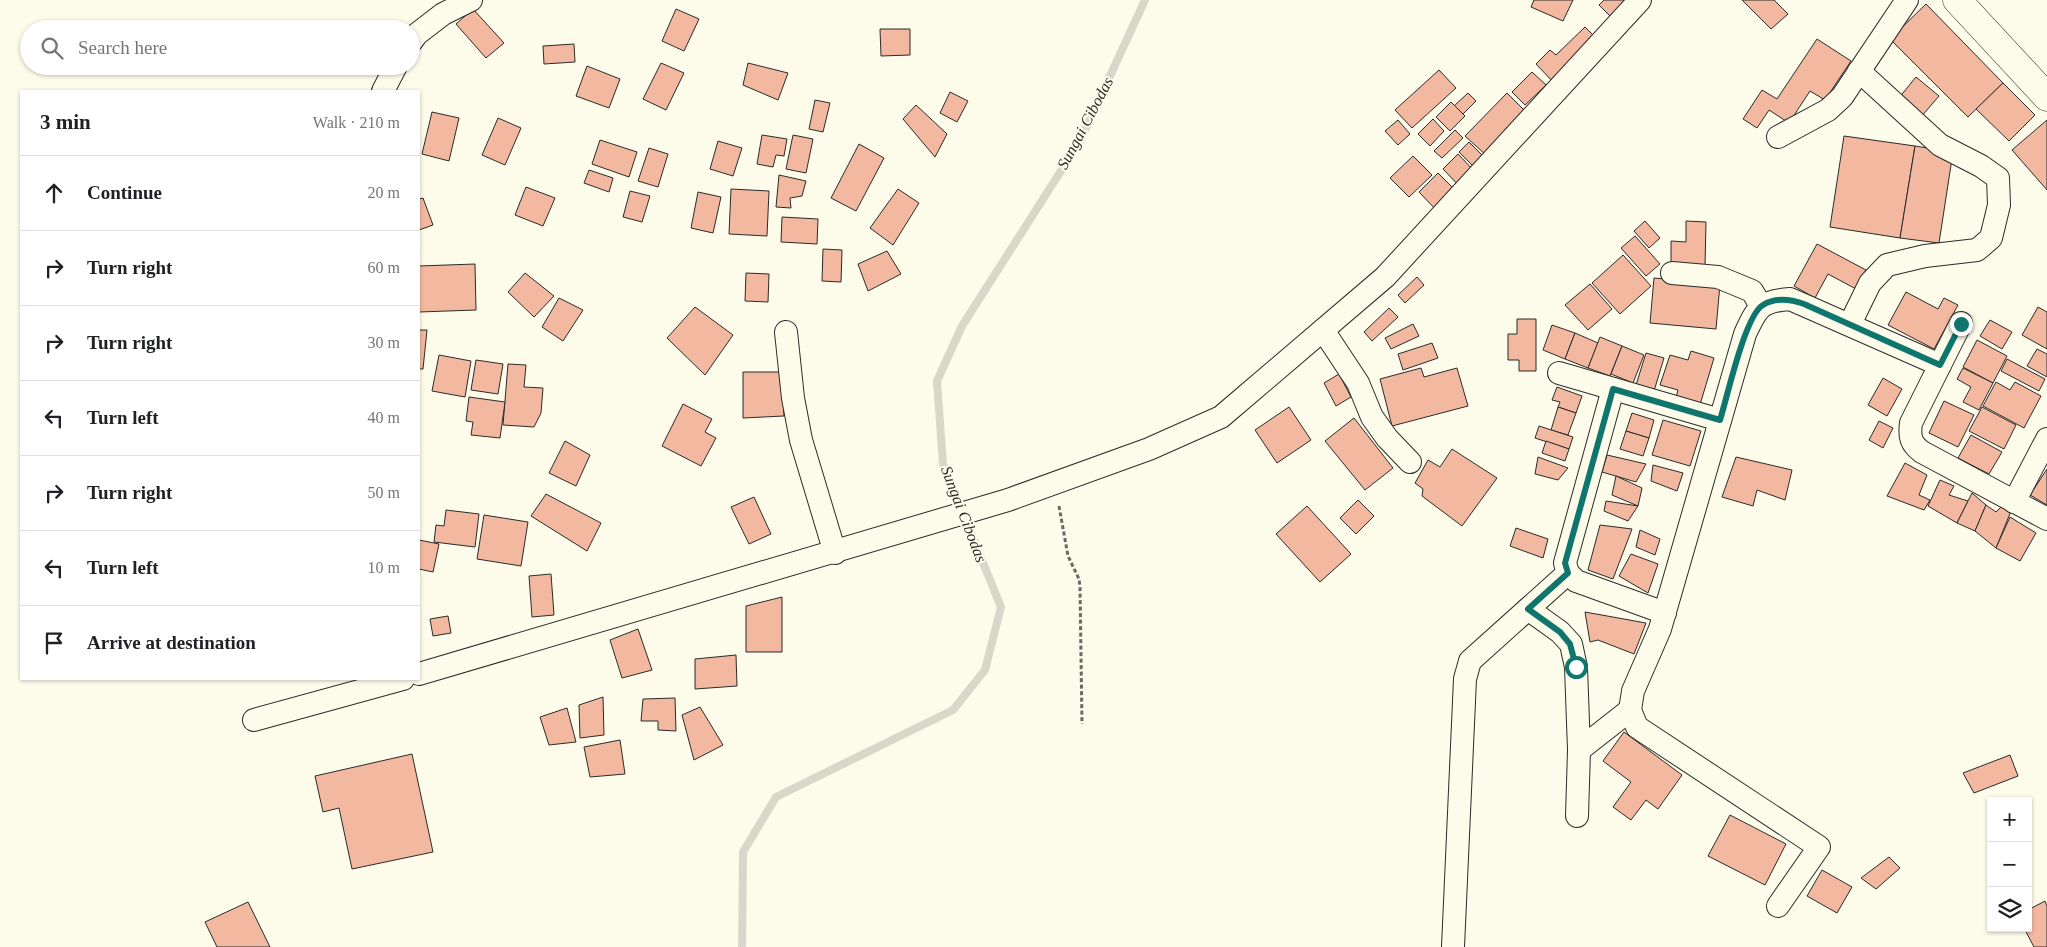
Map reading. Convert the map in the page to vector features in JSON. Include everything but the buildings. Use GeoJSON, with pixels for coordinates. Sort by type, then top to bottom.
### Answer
{"type":"FeatureCollection","features":[{"type":"Feature","properties":{"kind":"street"},"geometry":{"type":"LineString","coordinates":[[420,32],[443,14],[471,0]]}},
{"type":"Feature","properties":{"kind":"street"},"geometry":{"type":"LineString","coordinates":[[420,674],[1008,500],[1148,450],[1220,417],[1385,277],[1640,0]]}},
{"type":"Feature","properties":{"kind":"street"},"geometry":{"type":"LineString","coordinates":[[1778,137],[1828,110],[1842,97],[1907,0]]}},
{"type":"Feature","properties":{"kind":"street"},"geometry":{"type":"LineString","coordinates":[[1957,0],[2047,97]]}},
{"type":"Feature","properties":{"kind":"street"},"geometry":{"type":"LineString","coordinates":[[1850,324],[1870,283],[1887,265],[1925,256],[1977,250],[1991,238],[1998,205],[1998,178],[1981,166],[1940,145],[1859,71]]}},
{"type":"Feature","properties":{"kind":"street"},"geometry":{"type":"LineString","coordinates":[[384,90],[391,75]]}},
{"type":"Feature","properties":{"kind":"street"},"geometry":{"type":"LineString","coordinates":[[1672,273],[1718,277],[1752,291],[1761,306]]}},
{"type":"Feature","properties":{"kind":"street"},"geometry":{"type":"LineString","coordinates":[[1778,906],[1819,846],[1637,727],[1630,710],[1633,691],[1660,629],[1745,334],[1753,316],[1761,306],[1776,300],[1790,299],[1940,365]]}},
{"type":"Feature","properties":{"kind":"street"},"geometry":{"type":"LineString","coordinates":[[1961,324],[1911,423],[1909,436],[1914,446],[2047,520]]}},
{"type":"Feature","properties":{"kind":"street"},"geometry":{"type":"LineString","coordinates":[[1323,330],[1358,383],[1372,417],[1410,462]]}},
{"type":"Feature","properties":{"kind":"street"},"geometry":{"type":"LineString","coordinates":[[786,332],[792,398],[801,440],[835,552]]}},
{"type":"Feature","properties":{"kind":"street"},"geometry":{"type":"LineString","coordinates":[[1559,373],[1720,420]]}},
{"type":"Feature","properties":{"kind":"street"},"geometry":{"type":"LineString","coordinates":[[1613,389],[1565,563],[1568,573],[1576,580],[1665,613]]}},
{"type":"Feature","properties":{"kind":"street"},"geometry":{"type":"LineString","coordinates":[[2014,502],[2047,439]]}},
{"type":"Feature","properties":{"kind":"street"},"geometry":{"type":"LineString","coordinates":[[1453,947],[1465,679],[1470,661],[1568,573]]}},
{"type":"Feature","properties":{"kind":"street"},"geometry":{"type":"LineString","coordinates":[[1528,609],[1560,632],[1570,644],[1576,667],[1579,750],[1577,816]]}},
{"type":"Feature","properties":{"kind":"street"},"geometry":{"type":"LineString","coordinates":[[254,720],[399,680]]}},
{"type":"Feature","properties":{"kind":"street"},"geometry":{"type":"LineString","coordinates":[[1579,750],[1630,710]]}},
{"type":"Feature","properties":{"kind":"path"},"geometry":{"type":"LineString","coordinates":[[1055,483],[1068,556],[1079,579],[1080,587],[1082,724]]}},
{"type":"Feature","properties":{"kind":"waterway","name":"Sungai Cibodas"},"geometry":{"type":"LineString","coordinates":[[742,947],[743,852],[776,797],[953,710],[985,670],[1001,607],[943,464],[937,381],[962,326],[1080,141],[1145,0]]}},
{"type":"Feature","properties":{"kind":"route"},"geometry":{"type":"LineString","coordinates":[[1576,667],[1570,644],[1560,632],[1528,609],[1568,573],[1565,563],[1613,389],[1720,420],[1745,334],[1753,316],[1761,306],[1776,300],[1790,299],[1804,304],[1940,365],[1961,324]]}}]}
